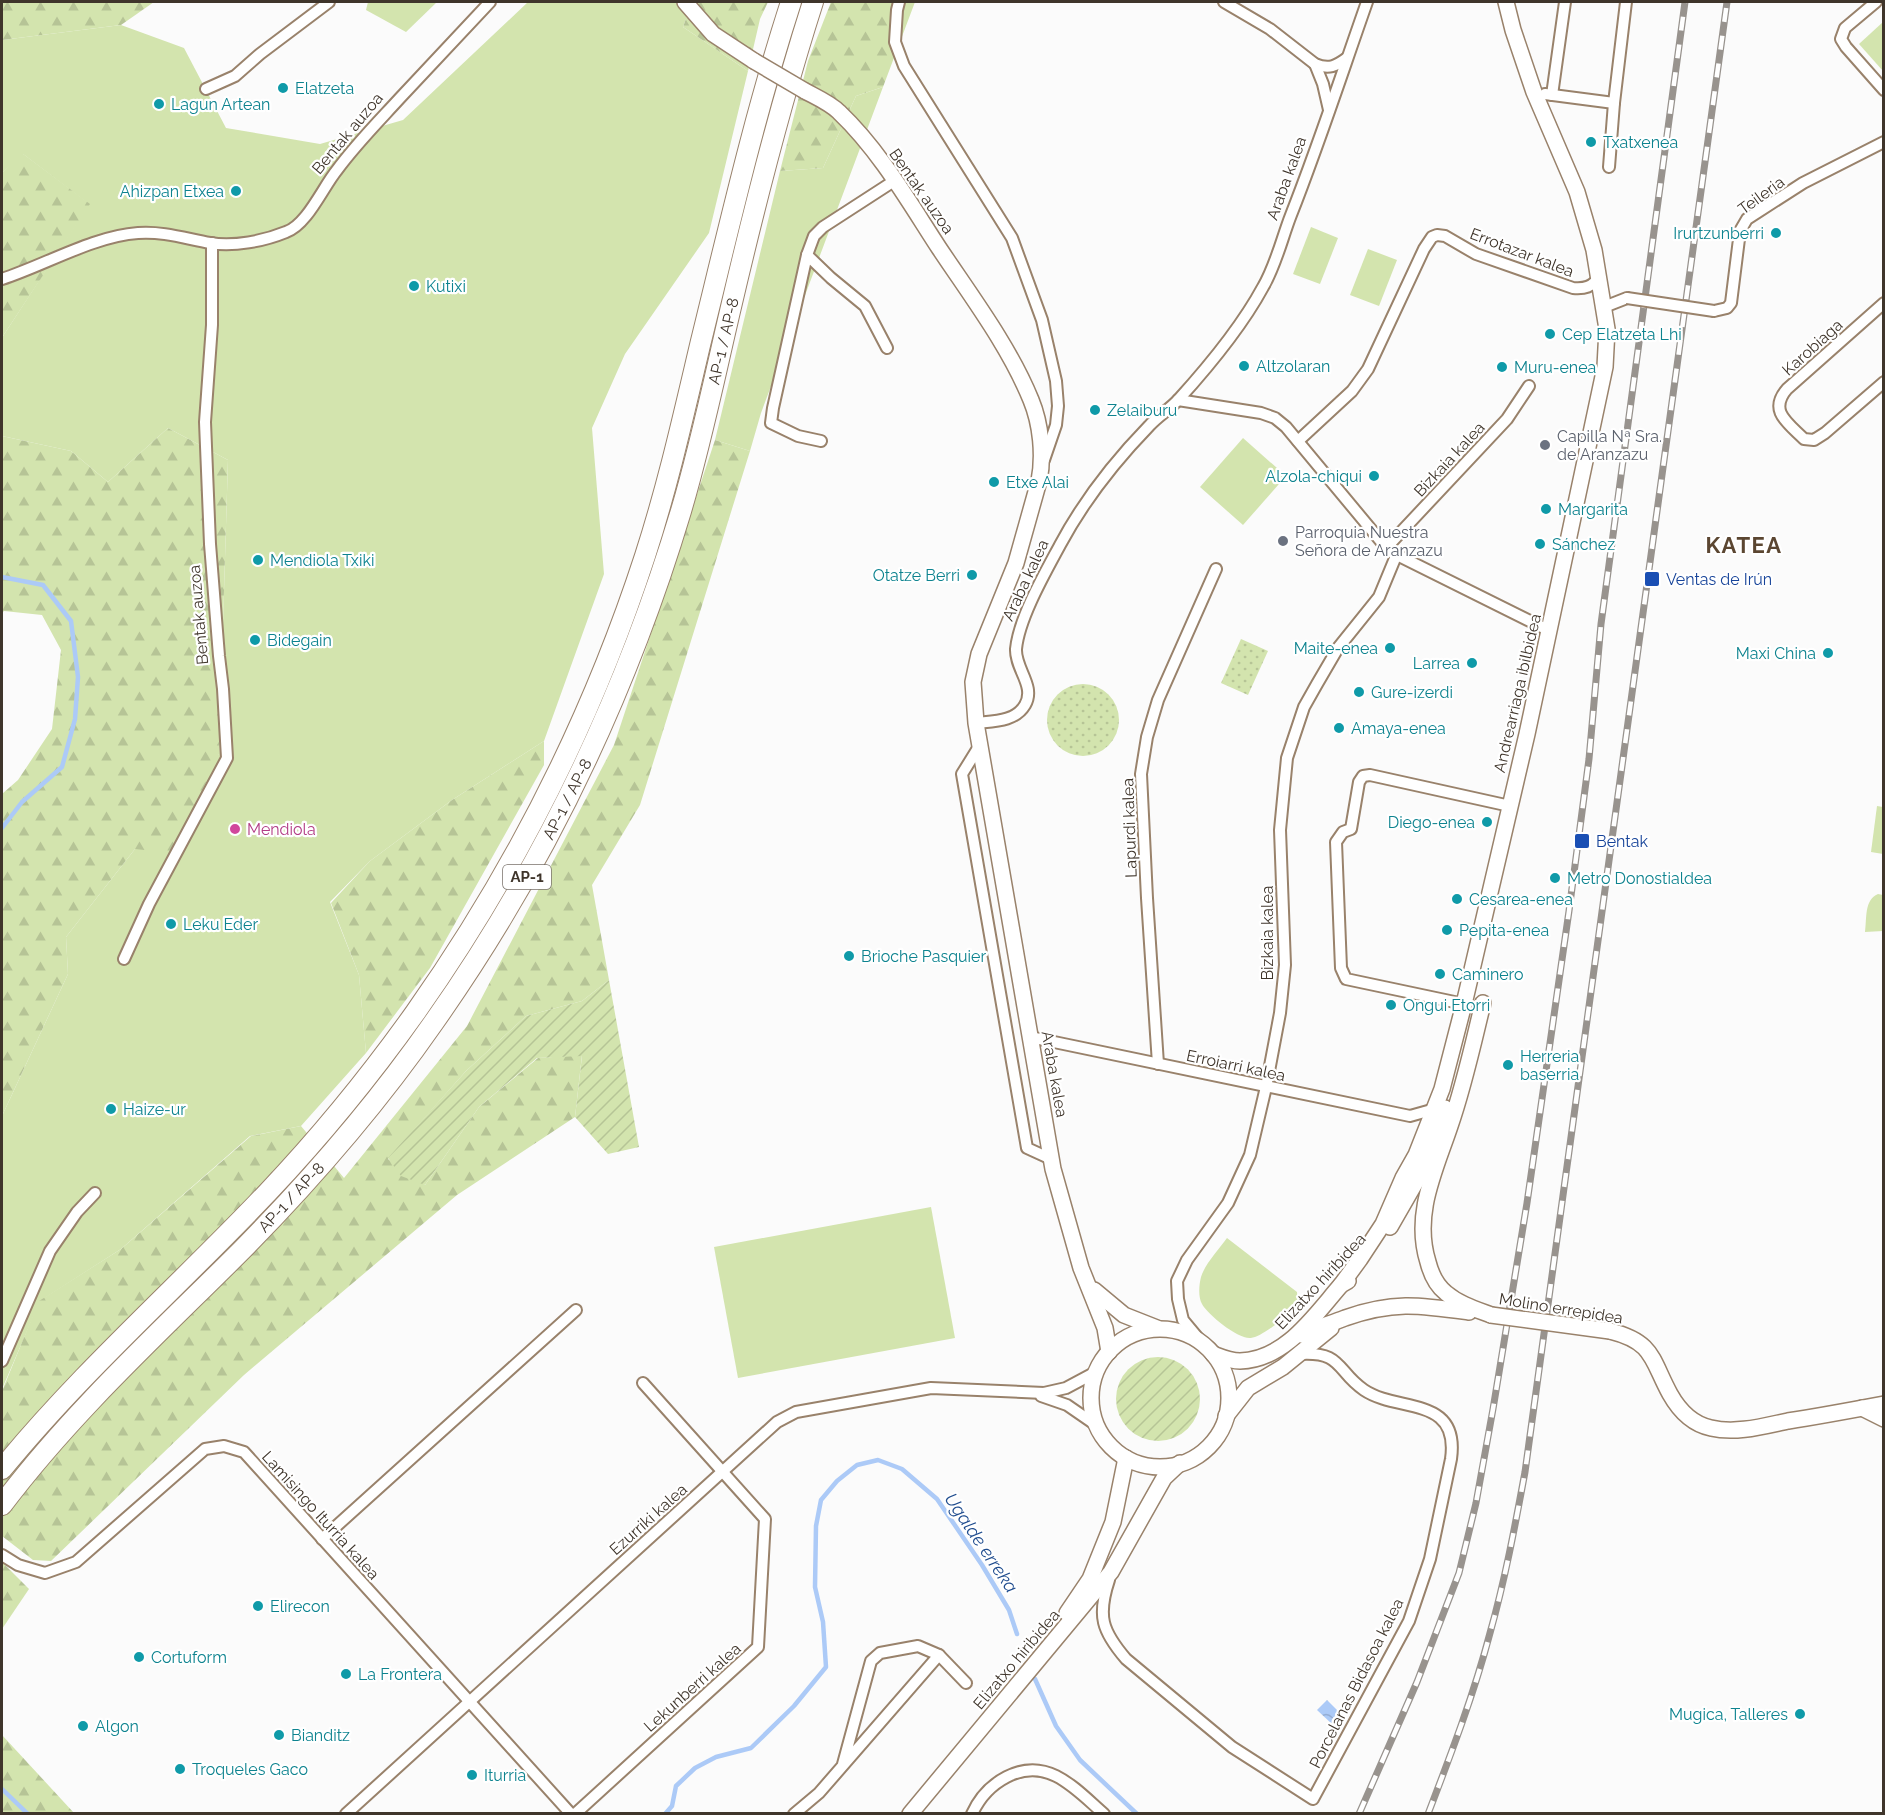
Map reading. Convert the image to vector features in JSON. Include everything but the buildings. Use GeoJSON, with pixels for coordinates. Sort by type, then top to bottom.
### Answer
{"type":"FeatureCollection","features":[{"type":"Feature","properties":{"kind":"highway","name":"AP-1 / AP-8"},"geometry":{"type":"LineString","coordinates":[[2,1469],[84,1377],[269,1191],[345,1105],[381,1060],[447,967],[507,869],[534,819],[584,716],[645,555],[676,445],[764,91],[791,2]]}},
{"type":"Feature","properties":{"kind":"highway","name":"AP-1 / AP-8"},"geometry":{"type":"LineString","coordinates":[[2,1505],[68,1427],[285,1205],[361,1118],[404,1064],[465,979],[502,920],[553,829],[621,682],[665,562],[698,450],[759,191],[794,60],[813,2]]}},
{"type":"Feature","properties":{"kind":"street"},"geometry":{"type":"LineString","coordinates":[[206,89],[235,76],[260,54],[329,2]]}},
{"type":"Feature","properties":{"kind":"street","name":"Bentak auzoa"},"geometry":{"type":"LineString","coordinates":[[2,279],[32,270],[110,237],[141,232],[212,243],[234,243],[258,240],[288,232],[299,224],[352,151],[490,2]]}},
{"type":"Feature","properties":{"kind":"street","name":"Bentak auzoa"},"geometry":{"type":"LineString","coordinates":[[685,2],[713,34],[838,110],[862,136],[996,332],[1032,401],[1039,431],[1042,467]]}},
{"type":"Feature","properties":{"kind":"street","name":"Bentak auzoa"},"geometry":{"type":"LineString","coordinates":[[899,2],[895,42],[904,66],[1012,238],[1042,320],[1056,381],[1058,406],[1056,425],[1016,562],[979,654],[973,682],[976,723]]}},
{"type":"Feature","properties":{"kind":"street"},"geometry":{"type":"LineString","coordinates":[[1224,2],[1270,29],[1315,64],[1322,67],[1335,67],[1347,58]]}},
{"type":"Feature","properties":{"kind":"street","name":"Araba kalea"},"geometry":{"type":"LineString","coordinates":[[1109,1352],[1105,1328],[1066,1219],[1051,1159],[976,723],[1005,720],[1015,716],[1024,708],[1029,693],[1027,682],[1019,667],[1016,651],[1022,623],[1061,543],[1090,498],[1122,455],[1150,424],[1178,400],[1230,335],[1264,286],[1314,156],[1367,2]]}},
{"type":"Feature","properties":{"kind":"street","name":"Andrearriaga ibilbidea"},"geometry":{"type":"LineString","coordinates":[[1341,1285],[1383,1224],[1403,1178],[1416,1155],[1474,1003],[1510,806],[1550,631],[1605,367],[1607,329],[1594,250],[1577,192],[1534,92],[1506,2]]}},
{"type":"Feature","properties":{"kind":"street"},"geometry":{"type":"LineString","coordinates":[[1552,94],[1565,2]]}},
{"type":"Feature","properties":{"kind":"street"},"geometry":{"type":"LineString","coordinates":[[1609,167],[1626,2]]}},
{"type":"Feature","properties":{"kind":"street"},"geometry":{"type":"LineString","coordinates":[[1876,2],[1845,28],[1841,39],[1883,89]]}},
{"type":"Feature","properties":{"kind":"street"},"geometry":{"type":"LineString","coordinates":[[1315,64],[1323,84],[1329,110]]}},
{"type":"Feature","properties":{"kind":"street"},"geometry":{"type":"LineString","coordinates":[[1534,92],[1614,103]]}},
{"type":"Feature","properties":{"kind":"street","name":"Teileria"},"geometry":{"type":"LineString","coordinates":[[1604,307],[1627,298],[1714,311],[1727,308],[1731,303],[1740,231],[1747,219],[1803,183],[1884,142]]}},
{"type":"Feature","properties":{"kind":"street"},"geometry":{"type":"LineString","coordinates":[[820,441],[798,436],[771,423],[807,255],[814,236],[823,227],[894,181]]}},
{"type":"Feature","properties":{"kind":"street","name":"Errotazar kalea"},"geometry":{"type":"LineString","coordinates":[[1298,441],[1352,391],[1368,369],[1432,237],[1445,236],[1476,254],[1573,288],[1584,289],[1599,277]]}},
{"type":"Feature","properties":{"kind":"street","name":"Bentak auzoa"},"geometry":{"type":"LineString","coordinates":[[124,958],[149,904],[227,758],[210,544],[205,422],[212,325],[212,243]]}},
{"type":"Feature","properties":{"kind":"street"},"geometry":{"type":"LineString","coordinates":[[807,255],[865,306],[886,348]]}},
{"type":"Feature","properties":{"kind":"street","name":"Karobiaga"},"geometry":{"type":"LineString","coordinates":[[1884,303],[1780,398],[1778,408],[1785,420],[1804,439],[1814,440],[1825,434],[1884,382]]}},
{"type":"Feature","properties":{"kind":"street","name":"Bizkaia kalea"},"geometry":{"type":"LineString","coordinates":[[1386,548],[1507,419],[1529,386]]}},
{"type":"Feature","properties":{"kind":"street"},"geometry":{"type":"LineString","coordinates":[[1178,400],[1261,413],[1275,418],[1286,427],[1386,548],[1396,556],[1550,631]]}},
{"type":"Feature","properties":{"kind":"street","name":"Bizkaia kalea"},"geometry":{"type":"LineString","coordinates":[[1208,1349],[1183,1320],[1177,1281],[1187,1260],[1228,1203],[1250,1155],[1266,1086],[1280,1013],[1285,965],[1280,830],[1287,758],[1304,707],[1338,648],[1379,597],[1396,556]]}},
{"type":"Feature","properties":{"kind":"street","name":"Lapurdi kalea"},"geometry":{"type":"LineString","coordinates":[[1158,1064],[1141,774],[1147,737],[1158,700],[1216,569]]}},
{"type":"Feature","properties":{"kind":"street"},"geometry":{"type":"LineString","coordinates":[[980,745],[962,774],[1027,1148],[1051,1159]]}},
{"type":"Feature","properties":{"kind":"street"},"geometry":{"type":"LineString","coordinates":[[1491,1315],[1460,1303],[1440,1288],[1431,1276],[1422,1227],[1429,1183],[1451,1125],[1474,1003],[1346,979],[1341,968],[1335,842],[1343,832],[1351,829],[1359,782],[1363,776],[1370,775],[1510,806]]}},
{"type":"Feature","properties":{"kind":"street","name":"Elizatxo hiribidea"},"geometry":{"type":"LineString","coordinates":[[1208,1349],[1231,1360],[1253,1359],[1268,1355],[1290,1341],[1341,1285],[1350,1280],[1370,1256],[1396,1218],[1417,1180],[1435,1138],[1457,1074],[1474,1003]]}},
{"type":"Feature","properties":{"kind":"street","name":"Erroiarri kalea"},"geometry":{"type":"LineString","coordinates":[[1030,1037],[1410,1116],[1435,1109]]}},
{"type":"Feature","properties":{"kind":"street"},"geometry":{"type":"LineString","coordinates":[[2,1360],[50,1251],[77,1212],[95,1193]]}},
{"type":"Feature","properties":{"kind":"street","name":"Araba kalea"},"geometry":{"type":"LineString","coordinates":[[1087,1283],[1124,1315],[1160,1329]]}},
{"type":"Feature","properties":{"kind":"street","name":"Molino errepidea"},"geometry":{"type":"LineString","coordinates":[[1290,1341],[1319,1327],[1377,1308],[1423,1306],[1610,1331],[1634,1339],[1648,1351],[1658,1365],[1675,1403],[1690,1418],[1710,1428],[1746,1429],[1884,1404]]}},
{"type":"Feature","properties":{"kind":"street"},"geometry":{"type":"LineString","coordinates":[[322,1539],[576,1310]]}},
{"type":"Feature","properties":{"kind":"street"},"geometry":{"type":"LineString","coordinates":[[1226,1417],[1228,1390],[1223,1371],[1208,1349],[1183,1333],[1160,1329],[1127,1337],[1109,1352],[1096,1372],[1091,1398],[1096,1425],[1108,1444],[1126,1458],[1147,1465],[1169,1466],[1180,1463],[1204,1450],[1248,1388],[1299,1354],[1343,1319]]}},
{"type":"Feature","properties":{"kind":"street","name":"Porcelanas Bidasoa kalea"},"geometry":{"type":"LineString","coordinates":[[1111,1572],[1103,1602],[1102,1619],[1112,1642],[1126,1659],[1232,1747],[1313,1799],[1409,1621],[1430,1559],[1453,1443],[1449,1430],[1441,1419],[1427,1410],[1365,1391],[1336,1361],[1326,1355],[1299,1354]]}},
{"type":"Feature","properties":{"kind":"street"},"geometry":{"type":"LineString","coordinates":[[1032,1394],[1066,1388],[1096,1372]]}},
{"type":"Feature","properties":{"kind":"street","name":"Lekunberri kalea"},"geometry":{"type":"LineString","coordinates":[[573,1814],[758,1647],[765,1518],[642,1383]]}},
{"type":"Feature","properties":{"kind":"street","name":"Ezurriki kalea"},"geometry":{"type":"LineString","coordinates":[[346,1814],[777,1422],[796,1412],[931,1388],[1032,1394]]}},
{"type":"Feature","properties":{"kind":"street"},"geometry":{"type":"LineString","coordinates":[[1032,1394],[1067,1405],[1096,1425]]}},
{"type":"Feature","properties":{"kind":"street"},"geometry":{"type":"LineString","coordinates":[[1862,1408],[1884,1419]]}},
{"type":"Feature","properties":{"kind":"street","name":"Lamisingo Iturria kalea"},"geometry":{"type":"LineString","coordinates":[[2,1555],[18,1565],[45,1573],[76,1563],[205,1449],[224,1446],[244,1452],[573,1814]]}},
{"type":"Feature","properties":{"kind":"street","name":"Elizatxo hiribidea"},"geometry":{"type":"LineString","coordinates":[[908,1813],[1059,1626],[1090,1579],[1113,1522],[1126,1458]]}},
{"type":"Feature","properties":{"kind":"street","name":"Elizatxo hiribidea"},"geometry":{"type":"LineString","coordinates":[[908,1813],[1111,1572],[1164,1478],[1180,1463]]}},
{"type":"Feature","properties":{"kind":"street"},"geometry":{"type":"LineString","coordinates":[[843,1764],[872,1661],[880,1653],[918,1646],[939,1655],[966,1683]]}},
{"type":"Feature","properties":{"kind":"street"},"geometry":{"type":"LineString","coordinates":[[794,1814],[819,1793],[939,1655]]}},
{"type":"Feature","properties":{"kind":"street"},"geometry":{"type":"LineString","coordinates":[[972,1814],[982,1795],[990,1786],[1009,1775],[1030,1771],[1041,1771],[1059,1778],[1104,1814]]}},
{"type":"Feature","properties":{"kind":"green space"},"geometry":{"type":"Polygon","coordinates":[[[2,2],[154,2],[121,25],[2,40],[2,2]]]}},
{"type":"Feature","properties":{"kind":"green space"},"geometry":{"type":"Polygon","coordinates":[[[368,2],[437,2],[406,32],[366,10],[368,2]]]}},
{"type":"Feature","properties":{"kind":"green space"},"geometry":{"type":"Polygon","coordinates":[[[528,2],[692,2],[683,27],[748,71],[709,233],[625,354],[592,428],[604,574],[544,741],[452,800],[370,861],[330,902],[359,975],[366,1053],[301,1126],[250,1136],[121,1249],[40,1301],[2,1389],[2,1116],[68,974],[66,937],[135,849],[219,754],[228,460],[168,428],[108,482],[71,451],[2,436],[3,336],[89,204],[23,154],[2,173],[2,40],[121,25],[184,48],[226,128],[320,144],[403,120],[528,2]]]}},
{"type":"Feature","properties":{"kind":"green space"},"geometry":{"type":"Polygon","coordinates":[[[692,2],[768,2],[760,19],[748,71],[683,27],[692,2]]]}},
{"type":"Feature","properties":{"kind":"green space"},"geometry":{"type":"Polygon","coordinates":[[[831,2],[915,2],[883,87],[856,96],[823,168],[780,171],[808,61],[831,2]]]}},
{"type":"Feature","properties":{"kind":"green space"},"geometry":{"type":"Polygon","coordinates":[[[1883,22],[1883,71],[1859,44],[1883,22]]]}},
{"type":"Feature","properties":{"kind":"green space"},"geometry":{"type":"Polygon","coordinates":[[[883,87],[761,413],[750,451],[715,440],[780,171],[823,168],[856,96],[883,87]]]}},
{"type":"Feature","properties":{"kind":"green space"},"geometry":{"type":"Polygon","coordinates":[[[22,153],[90,204],[3,336],[2,346],[2,173],[22,153]]]}},
{"type":"Feature","properties":{"kind":"green space"},"geometry":{"type":"Polygon","coordinates":[[[1311,227],[1338,238],[1320,284],[1293,274],[1311,227]]]}},
{"type":"Feature","properties":{"kind":"green space"},"geometry":{"type":"Polygon","coordinates":[[[1368,249],[1397,260],[1379,306],[1350,295],[1368,249]]]}},
{"type":"Feature","properties":{"kind":"green space"},"geometry":{"type":"Polygon","coordinates":[[[168,428],[228,460],[219,754],[173,853],[135,849],[66,937],[68,974],[2,1116],[2,794],[18,780],[52,729],[61,650],[42,615],[4,611],[2,613],[2,436],[71,451],[108,482],[168,428]]]}},
{"type":"Feature","properties":{"kind":"green space"},"geometry":{"type":"Polygon","coordinates":[[[1243,438],[1286,476],[1243,525],[1200,487],[1243,438]]]}},
{"type":"Feature","properties":{"kind":"green space"},"geometry":{"type":"Polygon","coordinates":[[[715,440],[750,451],[640,805],[592,885],[609,980],[582,1001],[526,1016],[466,1071],[388,1159],[425,1185],[479,1107],[538,1058],[582,1055],[575,1117],[457,1195],[244,1375],[51,1561],[33,1560],[2,1536],[2,1391],[39,1301],[121,1249],[251,1136],[301,1126],[344,1178],[467,1026],[614,745],[715,440]]]}},
{"type":"Feature","properties":{"kind":"green space"},"geometry":{"type":"Polygon","coordinates":[[[1241,639],[1268,651],[1248,695],[1221,683],[1241,639]]]}},
{"type":"Feature","properties":{"kind":"green space"},"geometry":{"type":"Polygon","coordinates":[[[1076,684],[1090,684],[1109,694],[1119,713],[1119,727],[1109,746],[1090,756],[1076,756],[1057,746],[1047,727],[1047,713],[1057,694],[1076,684]]]}},
{"type":"Feature","properties":{"kind":"green space"},"geometry":{"type":"Polygon","coordinates":[[[544,741],[544,765],[430,968],[366,1053],[359,975],[331,903],[370,861],[452,800],[544,741]]]}},
{"type":"Feature","properties":{"kind":"green space"},"geometry":{"type":"Polygon","coordinates":[[[1877,806],[1883,807],[1883,854],[1871,852],[1877,806]]]}},
{"type":"Feature","properties":{"kind":"green space"},"geometry":{"type":"Polygon","coordinates":[[[1878,894],[1883,895],[1883,931],[1865,932],[1868,905],[1870,900],[1878,894]]]}},
{"type":"Feature","properties":{"kind":"green space"},"geometry":{"type":"Polygon","coordinates":[[[609,980],[639,1147],[608,1154],[575,1117],[582,1056],[537,1058],[479,1107],[425,1185],[401,1176],[388,1158],[466,1071],[526,1016],[582,1001],[609,980]]]}},
{"type":"Feature","properties":{"kind":"green space"},"geometry":{"type":"Polygon","coordinates":[[[931,1207],[955,1338],[738,1378],[714,1247],[931,1207]]]}},
{"type":"Feature","properties":{"kind":"green space"},"geometry":{"type":"Polygon","coordinates":[[[1227,1238],[1297,1292],[1296,1306],[1270,1329],[1256,1337],[1246,1338],[1224,1326],[1205,1309],[1200,1298],[1203,1272],[1227,1238]]]}},
{"type":"Feature","properties":{"kind":"green space"},"geometry":{"type":"Polygon","coordinates":[[[1150,1357],[1166,1357],[1182,1364],[1193,1375],[1200,1391],[1197,1415],[1188,1429],[1166,1441],[1150,1441],[1134,1434],[1123,1423],[1116,1407],[1116,1391],[1123,1375],[1134,1364],[1150,1357]]]}},
{"type":"Feature","properties":{"kind":"green space"},"geometry":{"type":"Polygon","coordinates":[[[2,1562],[29,1589],[2,1629],[2,1562]]]}},
{"type":"Feature","properties":{"kind":"green space"},"geometry":{"type":"Polygon","coordinates":[[[2,1735],[74,1813],[2,1813],[2,1735]]]}},
{"type":"Feature","properties":{"kind":"water"},"geometry":{"type":"Polygon","coordinates":[[[1327,1700],[1342,1715],[1333,1725],[1317,1710],[1327,1700]]]}},
{"type":"Feature","properties":{"kind":"waterway","name":"Ugalde erreka"},"geometry":{"type":"LineString","coordinates":[[2,577],[43,585],[71,621],[78,677],[75,719],[62,767],[22,802],[2,828]]}},
{"type":"Feature","properties":{"kind":"waterway","name":"Ugalde erreka"},"geometry":{"type":"LineString","coordinates":[[665,1814],[672,1806],[676,1786],[695,1768],[716,1757],[751,1748],[794,1706],[826,1667],[823,1622],[815,1587],[816,1526],[821,1500],[837,1481],[857,1465],[878,1460],[902,1469],[937,1499],[982,1565],[1009,1610],[1017,1634]]}},
{"type":"Feature","properties":{"kind":"waterway","name":"Ugalde erreka"},"geometry":{"type":"LineString","coordinates":[[1035,1679],[1056,1726],[1080,1760],[1137,1814]]}},
{"type":"Feature","properties":{"kind":"waterway","name":"Ugalde erreka"},"geometry":{"type":"LineString","coordinates":[[2,1789],[28,1814]]}},
{"type":"Feature","properties":{"kind":"railway"},"geometry":{"type":"LineString","coordinates":[[1359,1814],[1417,1682],[1459,1573],[1476,1503],[1493,1409],[1527,1203],[1569,911],[1589,759],[1601,624],[1685,2]]}},
{"type":"Feature","properties":{"kind":"railway"},"geometry":{"type":"LineString","coordinates":[[1428,1814],[1462,1724],[1484,1656],[1505,1573],[1525,1472],[1727,2]]}},
{"type":"Feature","properties":{"kind":"place","name":"Elatzeta"},"geometry":{"type":"Point","coordinates":[283,88]}},
{"type":"Feature","properties":{"kind":"place","name":"Lagun Artean"},"geometry":{"type":"Point","coordinates":[159,104]}},
{"type":"Feature","properties":{"kind":"place","name":"Txatxenea"},"geometry":{"type":"Point","coordinates":[1591,142]}},
{"type":"Feature","properties":{"kind":"place","name":"Ahizpan Etxea"},"geometry":{"type":"Point","coordinates":[236,191]}},
{"type":"Feature","properties":{"kind":"place","name":"Irurtzunberri"},"geometry":{"type":"Point","coordinates":[1776,233]}},
{"type":"Feature","properties":{"kind":"place","name":"Kutixi"},"geometry":{"type":"Point","coordinates":[414,286]}},
{"type":"Feature","properties":{"kind":"place","name":"Cep Elatzeta Lhi"},"geometry":{"type":"Point","coordinates":[1550,334]}},
{"type":"Feature","properties":{"kind":"place","name":"Altzolaran"},"geometry":{"type":"Point","coordinates":[1244,366]}},
{"type":"Feature","properties":{"kind":"place","name":"Muru-enea"},"geometry":{"type":"Point","coordinates":[1502,367]}},
{"type":"Feature","properties":{"kind":"place","name":"Zelaiburu"},"geometry":{"type":"Point","coordinates":[1095,410]}},
{"type":"Feature","properties":{"kind":"place","name":"Capilla Nª Sra. de Aranzazu"},"geometry":{"type":"Point","coordinates":[1545,445]}},
{"type":"Feature","properties":{"kind":"place","name":"Alzola-chiqui"},"geometry":{"type":"Point","coordinates":[1374,476]}},
{"type":"Feature","properties":{"kind":"place","name":"Etxe Alai"},"geometry":{"type":"Point","coordinates":[994,482]}},
{"type":"Feature","properties":{"kind":"place","name":"Margarita"},"geometry":{"type":"Point","coordinates":[1546,509]}},
{"type":"Feature","properties":{"kind":"place","name":"Parroquia Nuestra Señora de Aranzazu"},"geometry":{"type":"Point","coordinates":[1283,541]}},
{"type":"Feature","properties":{"kind":"place","name":"Sánchez"},"geometry":{"type":"Point","coordinates":[1540,544]}},
{"type":"Feature","properties":{"kind":"place","name":"Mendiola Txiki"},"geometry":{"type":"Point","coordinates":[258,560]}},
{"type":"Feature","properties":{"kind":"place","name":"Otatze Berri"},"geometry":{"type":"Point","coordinates":[972,575]}},
{"type":"Feature","properties":{"kind":"place","name":"Ventas de Irún"},"geometry":{"type":"Point","coordinates":[1652,579]}},
{"type":"Feature","properties":{"kind":"place","name":"Bidegain"},"geometry":{"type":"Point","coordinates":[255,640]}},
{"type":"Feature","properties":{"kind":"place","name":"Maite-enea"},"geometry":{"type":"Point","coordinates":[1390,648]}},
{"type":"Feature","properties":{"kind":"place","name":"Maxi China"},"geometry":{"type":"Point","coordinates":[1828,653]}},
{"type":"Feature","properties":{"kind":"place","name":"Larrea"},"geometry":{"type":"Point","coordinates":[1472,663]}},
{"type":"Feature","properties":{"kind":"place","name":"Gure-izerdi"},"geometry":{"type":"Point","coordinates":[1359,692]}},
{"type":"Feature","properties":{"kind":"place","name":"Amaya-enea"},"geometry":{"type":"Point","coordinates":[1339,728]}},
{"type":"Feature","properties":{"kind":"place","name":"Diego-enea"},"geometry":{"type":"Point","coordinates":[1487,822]}},
{"type":"Feature","properties":{"kind":"place","name":"Mendiola"},"geometry":{"type":"Point","coordinates":[235,829]}},
{"type":"Feature","properties":{"kind":"place","name":"Bentak"},"geometry":{"type":"Point","coordinates":[1582,841]}},
{"type":"Feature","properties":{"kind":"place","name":"Metro Donostialdea"},"geometry":{"type":"Point","coordinates":[1555,878]}},
{"type":"Feature","properties":{"kind":"place","name":"Cesarea-enea"},"geometry":{"type":"Point","coordinates":[1457,899]}},
{"type":"Feature","properties":{"kind":"place","name":"Leku Eder"},"geometry":{"type":"Point","coordinates":[171,924]}},
{"type":"Feature","properties":{"kind":"place","name":"Pepita-enea"},"geometry":{"type":"Point","coordinates":[1447,930]}},
{"type":"Feature","properties":{"kind":"place","name":"Brioche Pasquier"},"geometry":{"type":"Point","coordinates":[849,956]}},
{"type":"Feature","properties":{"kind":"place","name":"Caminero"},"geometry":{"type":"Point","coordinates":[1440,974]}},
{"type":"Feature","properties":{"kind":"place","name":"Ongui Etorri"},"geometry":{"type":"Point","coordinates":[1391,1005]}},
{"type":"Feature","properties":{"kind":"place","name":"Herreria baserria"},"geometry":{"type":"Point","coordinates":[1508,1065]}},
{"type":"Feature","properties":{"kind":"place","name":"Haize-ur"},"geometry":{"type":"Point","coordinates":[111,1109]}},
{"type":"Feature","properties":{"kind":"place","name":"Elirecon"},"geometry":{"type":"Point","coordinates":[258,1606]}},
{"type":"Feature","properties":{"kind":"place","name":"Cortuform"},"geometry":{"type":"Point","coordinates":[139,1657]}},
{"type":"Feature","properties":{"kind":"place","name":"La Frontera"},"geometry":{"type":"Point","coordinates":[346,1674]}},
{"type":"Feature","properties":{"kind":"place","name":"Mugica, Talleres"},"geometry":{"type":"Point","coordinates":[1800,1714]}},
{"type":"Feature","properties":{"kind":"place","name":"Algon"},"geometry":{"type":"Point","coordinates":[83,1726]}},
{"type":"Feature","properties":{"kind":"place","name":"Bianditz"},"geometry":{"type":"Point","coordinates":[279,1735]}},
{"type":"Feature","properties":{"kind":"place","name":"Troqueles Gaco"},"geometry":{"type":"Point","coordinates":[180,1769]}},
{"type":"Feature","properties":{"kind":"place","name":"Iturria"},"geometry":{"type":"Point","coordinates":[472,1775]}},
{"type":"Feature","properties":{"kind":"district","name":"KATEA"},"geometry":{"type":"Point","coordinates":[1744,545]}}]}
